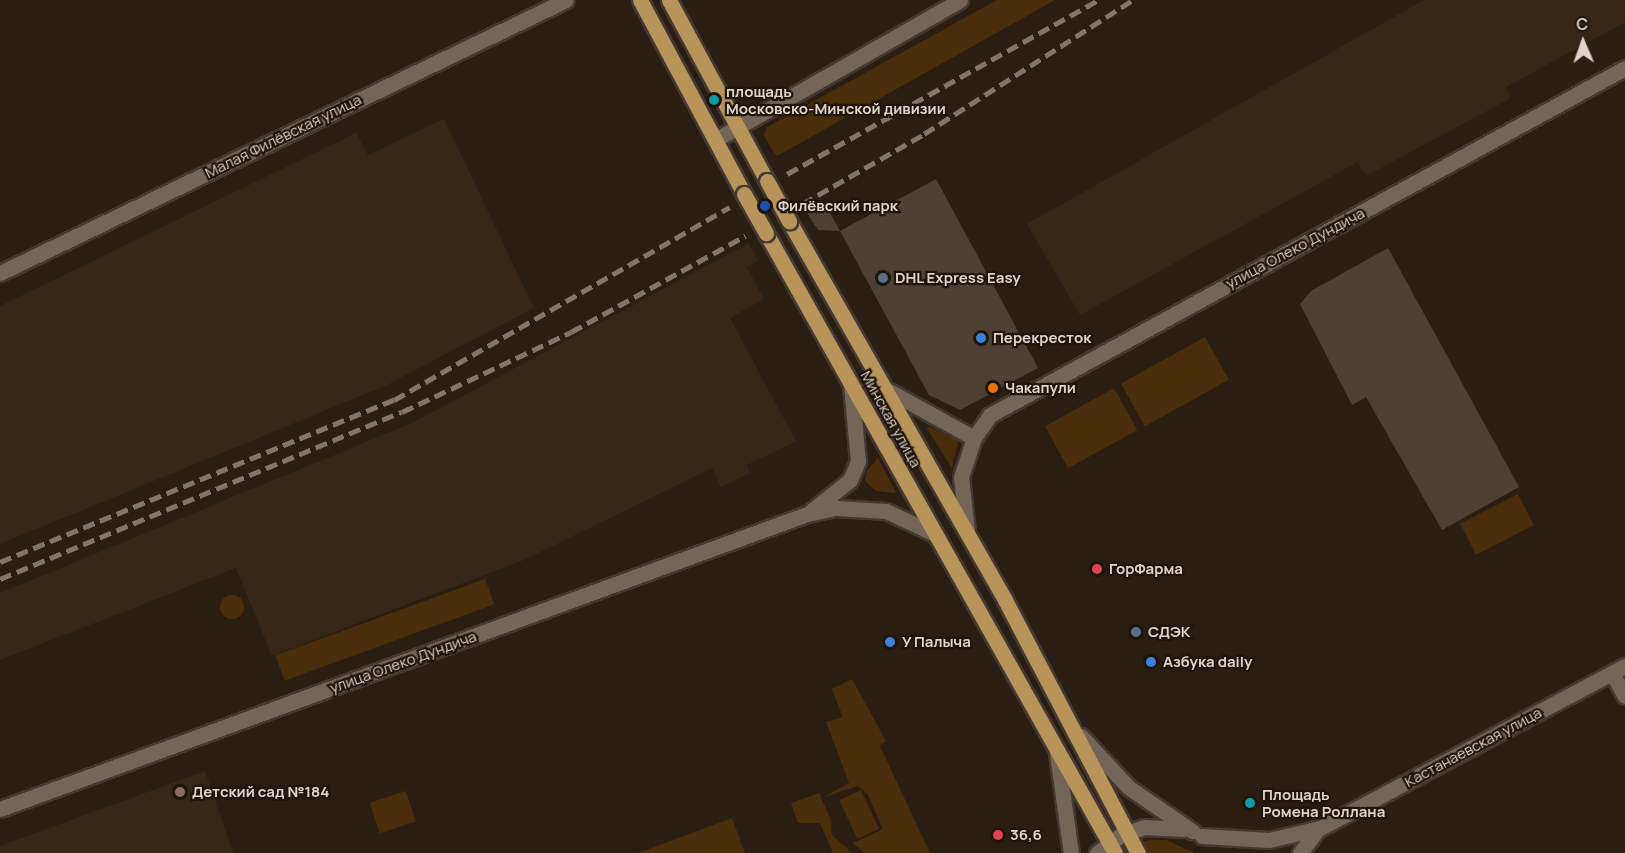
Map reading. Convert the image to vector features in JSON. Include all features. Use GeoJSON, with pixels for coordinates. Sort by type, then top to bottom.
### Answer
{"type":"FeatureCollection","features":[{"type":"Feature","properties":{"kind":"main road","name":"Минская улица"},"geometry":{"type":"LineString","coordinates":[[640,0],[744,194],[1112,847]]}},
{"type":"Feature","properties":{"kind":"main road","name":"Минская улица"},"geometry":{"type":"LineString","coordinates":[[669,0],[789,221],[889,391],[1074,727],[1138,853]]}},
{"type":"Feature","properties":{"kind":"street","name":"Малая Филёвская улица"},"geometry":{"type":"LineString","coordinates":[[0,273],[550,5],[566,0]]}},
{"type":"Feature","properties":{"kind":"street"},"geometry":{"type":"LineString","coordinates":[[715,140],[960,0]]}},
{"type":"Feature","properties":{"kind":"street","name":"улица Олеко Дундича"},"geometry":{"type":"LineString","coordinates":[[969,537],[961,477],[974,438],[990,416],[1625,68]]}},
{"type":"Feature","properties":{"kind":"street","name":"улица Олеко Дундича"},"geometry":{"type":"LineString","coordinates":[[807,514],[850,480],[858,461],[850,382]]}},
{"type":"Feature","properties":{"kind":"street"},"geometry":{"type":"LineString","coordinates":[[889,391],[974,438]]}},
{"type":"Feature","properties":{"kind":"street","name":"улица Олеко Дундича"},"geometry":{"type":"LineString","coordinates":[[0,810],[807,514],[837,508],[886,511],[935,534]]}},
{"type":"Feature","properties":{"kind":"street"},"geometry":{"type":"LineString","coordinates":[[1618,669],[1625,696]]}},
{"type":"Feature","properties":{"kind":"street","name":"Кастанаевская улица"},"geometry":{"type":"LineString","coordinates":[[1097,853],[1112,847],[1127,832],[1161,826],[1197,834],[1269,840],[1320,828],[1618,669]]}},
{"type":"Feature","properties":{"kind":"street"},"geometry":{"type":"LineString","coordinates":[[1074,727],[1128,787],[1197,834]]}},
{"type":"Feature","properties":{"kind":"street"},"geometry":{"type":"LineString","coordinates":[[1054,743],[1068,812],[1071,853]]}},
{"type":"Feature","properties":{"kind":"street","name":"Кастанаевская улица"},"geometry":{"type":"LineString","coordinates":[[1300,853],[1320,828]]}},
{"type":"Feature","properties":{"kind":"street","name":"Кастанаевская улица"},"geometry":{"type":"LineString","coordinates":[[1197,834],[1225,853]]}},
{"type":"Feature","properties":{"kind":"shaded area"},"geometry":{"type":"Polygon","coordinates":[[[997,0],[1055,0],[777,156],[773,151],[764,136],[767,127],[997,0]]]}},
{"type":"Feature","properties":{"kind":"shaded area"},"geometry":{"type":"Polygon","coordinates":[[[1424,0],[1625,0],[1625,22],[1506,87],[1511,98],[1366,176],[1358,162],[1080,315],[1027,224],[1424,0]]]}},
{"type":"Feature","properties":{"kind":"shaded area"},"geometry":{"type":"Polygon","coordinates":[[[444,119],[534,308],[385,386],[0,544],[0,306],[356,133],[368,155],[444,119]]]}},
{"type":"Feature","properties":{"kind":"shaded area"},"geometry":{"type":"Polygon","coordinates":[[[749,243],[758,261],[747,267],[764,299],[730,318],[796,441],[747,465],[750,473],[721,487],[712,468],[524,560],[272,656],[236,568],[0,660],[0,593],[412,423],[749,243]]]}},
{"type":"Feature","properties":{"kind":"shaded area"},"geometry":{"type":"Polygon","coordinates":[[[1205,337],[1229,380],[1145,426],[1121,384],[1205,337]]]}},
{"type":"Feature","properties":{"kind":"shaded area"},"geometry":{"type":"Polygon","coordinates":[[[1114,388],[1137,430],[1068,468],[1045,426],[1114,388]]]}},
{"type":"Feature","properties":{"kind":"shaded area"},"geometry":{"type":"Polygon","coordinates":[[[929,427],[959,438],[952,468],[927,429],[929,427]]]}},
{"type":"Feature","properties":{"kind":"shaded area"},"geometry":{"type":"Polygon","coordinates":[[[878,458],[896,493],[876,491],[865,481],[866,472],[878,458]]]}},
{"type":"Feature","properties":{"kind":"shaded area"},"geometry":{"type":"Polygon","coordinates":[[[1518,494],[1534,525],[1476,555],[1460,524],[1518,494]]]}},
{"type":"Feature","properties":{"kind":"shaded area"},"geometry":{"type":"Polygon","coordinates":[[[485,579],[494,604],[285,681],[275,655],[485,579]]]}},
{"type":"Feature","properties":{"kind":"shaded area"},"geometry":{"type":"Polygon","coordinates":[[[232,595],[241,598],[244,607],[241,616],[232,619],[223,616],[220,607],[223,598],[232,595]]]}},
{"type":"Feature","properties":{"kind":"shaded area"},"geometry":{"type":"Polygon","coordinates":[[[852,679],[886,741],[880,746],[930,853],[864,853],[853,843],[883,829],[868,795],[858,786],[824,797],[849,783],[826,722],[843,717],[832,689],[852,679]]]}},
{"type":"Feature","properties":{"kind":"shaded area","name":"Детский сад №184"},"geometry":{"type":"Polygon","coordinates":[[[205,771],[233,853],[0,853],[0,846],[205,771]]]}},
{"type":"Feature","properties":{"kind":"shaded area"},"geometry":{"type":"Polygon","coordinates":[[[861,790],[879,829],[857,839],[839,800],[861,790]]]}},
{"type":"Feature","properties":{"kind":"shaded area"},"geometry":{"type":"Polygon","coordinates":[[[406,791],[416,821],[380,833],[370,803],[406,791]]]}},
{"type":"Feature","properties":{"kind":"shaded area"},"geometry":{"type":"Polygon","coordinates":[[[819,793],[831,820],[832,835],[852,853],[833,853],[820,823],[798,823],[791,803],[819,793]]]}},
{"type":"Feature","properties":{"kind":"shaded area"},"geometry":{"type":"Polygon","coordinates":[[[732,818],[745,853],[638,853],[732,818]]]}},
{"type":"Feature","properties":{"kind":"shaded area"},"geometry":{"type":"Polygon","coordinates":[[[1166,840],[1195,853],[1148,853],[1142,842],[1166,840]]]}},
{"type":"Feature","properties":{"kind":"building"},"geometry":{"type":"Polygon","coordinates":[[[936,179],[1038,368],[960,410],[929,395],[840,231],[936,179]]]}},
{"type":"Feature","properties":{"kind":"building"},"geometry":{"type":"Polygon","coordinates":[[[824,202],[840,231],[818,230],[806,211],[824,202]]]}},
{"type":"Feature","properties":{"kind":"building"},"geometry":{"type":"Polygon","coordinates":[[[1388,248],[1519,487],[1442,530],[1366,397],[1352,405],[1300,304],[1311,291],[1388,248]]]}},
{"type":"Feature","properties":{"kind":"railway"},"geometry":{"type":"LineString","coordinates":[[787,174],[1098,0]]}},
{"type":"Feature","properties":{"kind":"railway"},"geometry":{"type":"LineString","coordinates":[[802,204],[924,134],[1133,0]]}},
{"type":"Feature","properties":{"kind":"railway"},"geometry":{"type":"LineString","coordinates":[[0,562],[394,400],[729,207]]}},
{"type":"Feature","properties":{"kind":"railway"},"geometry":{"type":"LineString","coordinates":[[0,579],[402,412],[571,332],[745,236]]}},
{"type":"Feature","properties":{"kind":"place","name":"площадь Московско-Минской дивизии"},"geometry":{"type":"Point","coordinates":[714,100]}},
{"type":"Feature","properties":{"kind":"place","name":"Филёвский парк"},"geometry":{"type":"Point","coordinates":[765,206]}},
{"type":"Feature","properties":{"kind":"place","name":"DHL Express Easy"},"geometry":{"type":"Point","coordinates":[883,278]}},
{"type":"Feature","properties":{"kind":"place","name":"Перекресток"},"geometry":{"type":"Point","coordinates":[981,338]}},
{"type":"Feature","properties":{"kind":"place","name":"Чакапули"},"geometry":{"type":"Point","coordinates":[993,388]}},
{"type":"Feature","properties":{"kind":"place","name":"ГорФарма"},"geometry":{"type":"Point","coordinates":[1097,569]}},
{"type":"Feature","properties":{"kind":"place","name":"СДЭК"},"geometry":{"type":"Point","coordinates":[1136,632]}},
{"type":"Feature","properties":{"kind":"place","name":"У Палыча"},"geometry":{"type":"Point","coordinates":[890,642]}},
{"type":"Feature","properties":{"kind":"place","name":"Азбука daily"},"geometry":{"type":"Point","coordinates":[1151,662]}},
{"type":"Feature","properties":{"kind":"place","name":"Детский сад №184"},"geometry":{"type":"Point","coordinates":[180,792]}},
{"type":"Feature","properties":{"kind":"place","name":"Площадь Ромена Роллана"},"geometry":{"type":"Point","coordinates":[1250,803]}},
{"type":"Feature","properties":{"kind":"place","name":"36,6"},"geometry":{"type":"Point","coordinates":[998,835]}}]}
